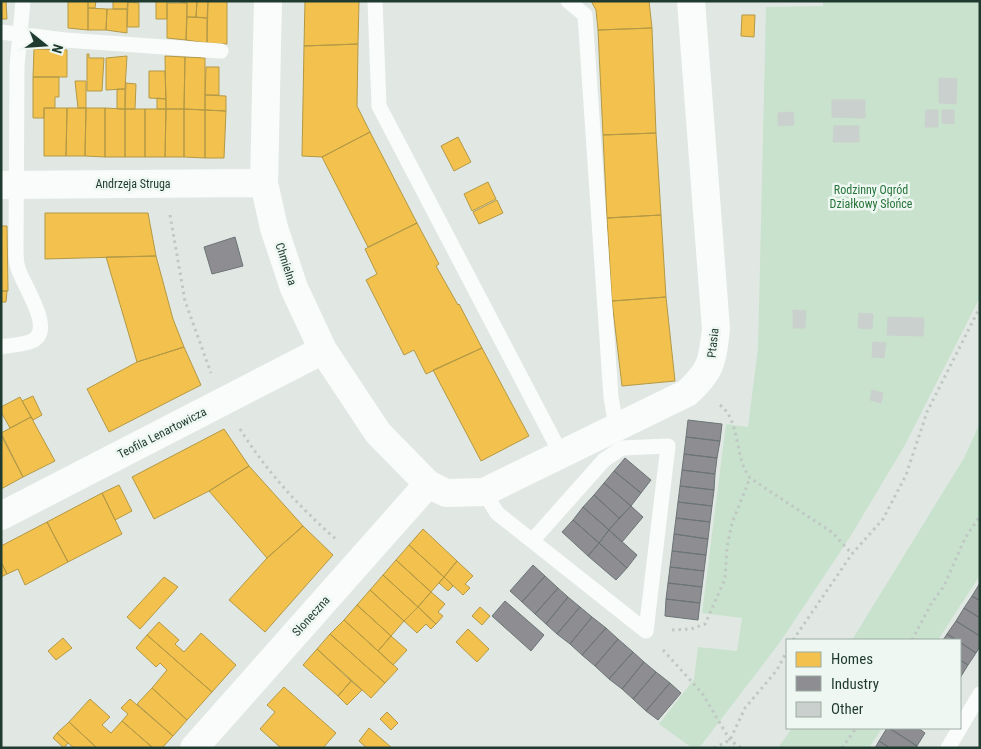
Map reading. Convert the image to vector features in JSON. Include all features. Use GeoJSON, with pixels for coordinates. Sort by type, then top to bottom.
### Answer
{"type":"FeatureCollection","features":[{"type":"Feature","properties":{"kind":"street","name":"Chmielna"},"geometry":{"type":"LineString","coordinates":[[268,1],[264,183],[274,228],[294,288],[323,350],[378,434],[428,484]]}},
{"type":"Feature","properties":{"kind":"street","name":"Ptasia"},"geometry":{"type":"LineString","coordinates":[[428,484],[446,493],[484,492],[687,392],[705,377],[712,360],[716,329],[691,1]]}},
{"type":"Feature","properties":{"kind":"street","name":"Andrzeja Struga"},"geometry":{"type":"LineString","coordinates":[[9,185],[264,183]]}},
{"type":"Feature","properties":{"kind":"street","name":"Teofila Lenartowicza"},"geometry":{"type":"LineString","coordinates":[[1,516],[323,350]]}},
{"type":"Feature","properties":{"kind":"street","name":"Słoneczna"},"geometry":{"type":"LineString","coordinates":[[194,748],[428,484]]}},
{"type":"Feature","properties":{"kind":"lane"},"geometry":{"type":"LineString","coordinates":[[1,347],[32,341],[38,335],[40,327],[40,316],[17,268],[9,185],[22,1]]}},
{"type":"Feature","properties":{"kind":"lane"},"geometry":{"type":"LineString","coordinates":[[375,1],[379,106],[561,454]]}},
{"type":"Feature","properties":{"kind":"lane"},"geometry":{"type":"LineString","coordinates":[[568,1],[585,15],[589,51],[594,178],[610,397],[616,427]]}},
{"type":"Feature","properties":{"kind":"lane"},"geometry":{"type":"LineString","coordinates":[[1,32],[65,40],[221,51]]}},
{"type":"Feature","properties":{"kind":"lane"},"geometry":{"type":"LineString","coordinates":[[532,541],[604,460],[622,448],[668,446],[646,631]]}},
{"type":"Feature","properties":{"kind":"lane"},"geometry":{"type":"LineString","coordinates":[[484,492],[497,513],[646,631]]}},
{"type":"Feature","properties":{"kind":"lane"},"geometry":{"type":"LineString","coordinates":[[961,726],[980,694]]}},
{"type":"Feature","properties":{"kind":"lane"},"geometry":{"type":"LineString","coordinates":[[948,748],[959,729]]}},
{"type":"Feature","properties":{"kind":"path"},"geometry":{"type":"LineString","coordinates":[[166,184],[185,301],[224,402],[245,437],[278,483],[306,513],[361,560]]}},
{"type":"Feature","properties":{"kind":"path"},"geometry":{"type":"LineString","coordinates":[[794,639],[852,554],[875,531],[899,490],[927,412],[980,307]]}},
{"type":"Feature","properties":{"kind":"path"},"geometry":{"type":"LineString","coordinates":[[687,392],[709,397],[726,410],[735,433],[743,469],[750,478],[833,533],[852,554]]}},
{"type":"Feature","properties":{"kind":"path"},"geometry":{"type":"LineString","coordinates":[[646,631],[691,629],[705,624],[725,579],[727,547],[732,523],[750,478]]}},
{"type":"Feature","properties":{"kind":"path"},"geometry":{"type":"LineString","coordinates":[[913,639],[931,604],[944,586],[965,538],[980,516]]}},
{"type":"Feature","properties":{"kind":"path"},"geometry":{"type":"LineString","coordinates":[[646,631],[702,693],[730,740],[741,748]]}},
{"type":"Feature","properties":{"kind":"path"},"geometry":{"type":"LineString","coordinates":[[714,748],[730,740],[745,708],[777,670],[786,653]]}},
{"type":"Feature","properties":{"kind":"path"},"geometry":{"type":"LineString","coordinates":[[842,748],[855,729]]}},
{"type":"Feature","properties":{"kind":"green space","name":"Rodzinny Ogród Działkowy Słońce"},"geometry":{"type":"Polygon","coordinates":[[[823,1],[980,1],[980,297],[905,445],[850,537],[778,645],[699,748],[692,748],[659,724],[694,679],[698,647],[737,651],[742,618],[702,613],[726,424],[748,427],[758,348],[766,7],[823,6],[823,1]]]}},
{"type":"Feature","properties":{"kind":"green space"},"geometry":{"type":"Polygon","coordinates":[[[980,423],[980,575],[939,639],[853,639],[964,458],[980,423]]]}},
{"type":"Feature","properties":{"kind":"green space"},"geometry":{"type":"Polygon","coordinates":[[[791,729],[881,729],[869,748],[778,748],[791,729]]]}},
{"type":"Feature","properties":{"kind":"building: Homes"},"geometry":{"type":"Polygon","coordinates":[[[1,1],[6,1],[7,19],[1,19],[1,1]]]}},
{"type":"Feature","properties":{"kind":"building: Homes"},"geometry":{"type":"Polygon","coordinates":[[[68,1],[88,1],[88,30],[68,28],[68,1]]]}},
{"type":"Feature","properties":{"kind":"building: Homes"},"geometry":{"type":"Polygon","coordinates":[[[88,1],[96,1],[95,8],[88,8],[88,1]]]}},
{"type":"Feature","properties":{"kind":"building: Homes"},"geometry":{"type":"Polygon","coordinates":[[[113,1],[128,1],[127,9],[113,9],[113,1]]]}},
{"type":"Feature","properties":{"kind":"building: Homes"},"geometry":{"type":"Polygon","coordinates":[[[156,1],[167,1],[167,19],[156,19],[156,1]]]}},
{"type":"Feature","properties":{"kind":"building: Homes"},"geometry":{"type":"Polygon","coordinates":[[[175,1],[197,1],[196,17],[187,17],[187,3],[175,1]]]}},
{"type":"Feature","properties":{"kind":"building: Homes"},"geometry":{"type":"Polygon","coordinates":[[[197,1],[208,1],[207,18],[196,17],[197,1]]]}},
{"type":"Feature","properties":{"kind":"building: Homes"},"geometry":{"type":"Polygon","coordinates":[[[208,1],[227,1],[227,44],[207,43],[208,1]]]}},
{"type":"Feature","properties":{"kind":"building: Homes"},"geometry":{"type":"Polygon","coordinates":[[[305,1],[359,1],[358,44],[304,46],[305,1]]]}},
{"type":"Feature","properties":{"kind":"building: Homes"},"geometry":{"type":"Polygon","coordinates":[[[591,1],[649,1],[652,28],[598,30],[596,10],[591,1]]]}},
{"type":"Feature","properties":{"kind":"building: Homes"},"geometry":{"type":"Polygon","coordinates":[[[128,2],[139,3],[139,27],[127,27],[128,2]]]}},
{"type":"Feature","properties":{"kind":"building: Homes"},"geometry":{"type":"Polygon","coordinates":[[[167,3],[187,3],[186,40],[167,38],[167,3]]]}},
{"type":"Feature","properties":{"kind":"building: Homes"},"geometry":{"type":"Polygon","coordinates":[[[88,8],[107,9],[106,30],[88,30],[88,8]]]}},
{"type":"Feature","properties":{"kind":"building: Homes"},"geometry":{"type":"Polygon","coordinates":[[[107,9],[127,9],[127,33],[106,30],[107,9]]]}},
{"type":"Feature","properties":{"kind":"building: Homes"},"geometry":{"type":"Polygon","coordinates":[[[742,15],[755,15],[754,37],[741,36],[742,15]]]}},
{"type":"Feature","properties":{"kind":"building: Homes"},"geometry":{"type":"Polygon","coordinates":[[[187,17],[207,18],[207,43],[186,40],[187,17]]]}},
{"type":"Feature","properties":{"kind":"building: Homes"},"geometry":{"type":"Polygon","coordinates":[[[652,28],[656,133],[603,135],[598,30],[652,28]]]}},
{"type":"Feature","properties":{"kind":"building: Homes"},"geometry":{"type":"Polygon","coordinates":[[[358,44],[357,106],[370,132],[322,157],[302,156],[304,46],[358,44]]]}},
{"type":"Feature","properties":{"kind":"building: Homes"},"geometry":{"type":"Polygon","coordinates":[[[34,49],[67,50],[67,77],[33,77],[34,49]]]}},
{"type":"Feature","properties":{"kind":"building: Homes"},"geometry":{"type":"Polygon","coordinates":[[[87,54],[89,54],[89,58],[104,58],[102,91],[87,91],[87,54]]]}},
{"type":"Feature","properties":{"kind":"building: Homes"},"geometry":{"type":"Polygon","coordinates":[[[127,56],[125,89],[106,90],[106,58],[127,56]]]}},
{"type":"Feature","properties":{"kind":"building: Homes"},"geometry":{"type":"Polygon","coordinates":[[[165,56],[185,57],[184,109],[166,109],[165,56]]]}},
{"type":"Feature","properties":{"kind":"building: Homes"},"geometry":{"type":"Polygon","coordinates":[[[185,57],[205,58],[205,110],[184,109],[185,57]]]}},
{"type":"Feature","properties":{"kind":"building: Homes"},"geometry":{"type":"Polygon","coordinates":[[[206,67],[219,67],[219,95],[205,95],[206,67]]]}},
{"type":"Feature","properties":{"kind":"building: Homes"},"geometry":{"type":"Polygon","coordinates":[[[149,71],[165,71],[166,99],[149,98],[149,71]]]}},
{"type":"Feature","properties":{"kind":"building: Homes"},"geometry":{"type":"Polygon","coordinates":[[[33,77],[59,77],[59,97],[55,97],[55,108],[44,108],[44,118],[33,118],[33,77]]]}},
{"type":"Feature","properties":{"kind":"building: Homes"},"geometry":{"type":"Polygon","coordinates":[[[75,81],[86,81],[86,108],[78,108],[75,81]]]}},
{"type":"Feature","properties":{"kind":"building: Homes"},"geometry":{"type":"Polygon","coordinates":[[[126,83],[136,84],[135,109],[125,109],[126,83]]]}},
{"type":"Feature","properties":{"kind":"building: Homes"},"geometry":{"type":"Polygon","coordinates":[[[117,89],[125,89],[125,109],[117,109],[117,89]]]}},
{"type":"Feature","properties":{"kind":"building: Homes"},"geometry":{"type":"Polygon","coordinates":[[[205,95],[226,96],[226,111],[205,110],[205,95]]]}},
{"type":"Feature","properties":{"kind":"building: Homes"},"geometry":{"type":"Polygon","coordinates":[[[157,98],[166,99],[166,109],[157,109],[157,98]]]}},
{"type":"Feature","properties":{"kind":"building: Homes"},"geometry":{"type":"Polygon","coordinates":[[[44,108],[67,108],[66,156],[44,156],[44,108]]]}},
{"type":"Feature","properties":{"kind":"building: Homes"},"geometry":{"type":"Polygon","coordinates":[[[67,108],[86,108],[85,156],[66,156],[67,108]]]}},
{"type":"Feature","properties":{"kind":"building: Homes"},"geometry":{"type":"Polygon","coordinates":[[[86,108],[105,108],[105,157],[85,156],[86,108]]]}},
{"type":"Feature","properties":{"kind":"building: Homes"},"geometry":{"type":"Polygon","coordinates":[[[105,108],[125,109],[125,157],[105,157],[105,108]]]}},
{"type":"Feature","properties":{"kind":"building: Homes"},"geometry":{"type":"Polygon","coordinates":[[[125,109],[145,109],[145,157],[125,157],[125,109]]]}},
{"type":"Feature","properties":{"kind":"building: Homes"},"geometry":{"type":"Polygon","coordinates":[[[145,109],[166,109],[165,157],[145,157],[145,109]]]}},
{"type":"Feature","properties":{"kind":"building: Homes"},"geometry":{"type":"Polygon","coordinates":[[[166,109],[184,109],[184,157],[165,157],[166,109]]]}},
{"type":"Feature","properties":{"kind":"building: Homes"},"geometry":{"type":"Polygon","coordinates":[[[184,109],[205,110],[205,158],[184,157],[184,109]]]}},
{"type":"Feature","properties":{"kind":"building: Homes"},"geometry":{"type":"Polygon","coordinates":[[[205,110],[226,111],[224,158],[205,158],[205,110]]]}},
{"type":"Feature","properties":{"kind":"building: Homes"},"geometry":{"type":"Polygon","coordinates":[[[370,132],[417,223],[368,247],[322,157],[370,132]]]}},
{"type":"Feature","properties":{"kind":"building: Homes"},"geometry":{"type":"Polygon","coordinates":[[[656,133],[661,215],[607,218],[603,135],[656,133]]]}},
{"type":"Feature","properties":{"kind":"building: Homes"},"geometry":{"type":"Polygon","coordinates":[[[458,137],[471,162],[454,171],[441,146],[458,137]]]}},
{"type":"Feature","properties":{"kind":"building: Homes"},"geometry":{"type":"Polygon","coordinates":[[[488,182],[496,199],[472,211],[464,194],[488,182]]]}},
{"type":"Feature","properties":{"kind":"building: Homes"},"geometry":{"type":"Polygon","coordinates":[[[497,200],[503,213],[479,224],[473,212],[497,200]]]}},
{"type":"Feature","properties":{"kind":"building: Homes"},"geometry":{"type":"Polygon","coordinates":[[[45,213],[148,213],[156,256],[45,259],[45,213]]]}},
{"type":"Feature","properties":{"kind":"building: Homes"},"geometry":{"type":"Polygon","coordinates":[[[661,215],[666,297],[612,301],[607,218],[661,215]]]}},
{"type":"Feature","properties":{"kind":"building: Homes"},"geometry":{"type":"Polygon","coordinates":[[[417,223],[439,264],[436,266],[482,348],[426,374],[414,350],[404,355],[366,280],[377,274],[365,249],[417,223]]]}},
{"type":"Feature","properties":{"kind":"building: Homes"},"geometry":{"type":"Polygon","coordinates":[[[1,226],[7,226],[8,291],[1,291],[1,226]]]}},
{"type":"Feature","properties":{"kind":"building: Homes"},"geometry":{"type":"Polygon","coordinates":[[[156,256],[173,319],[184,347],[137,362],[106,257],[156,256]]]}},
{"type":"Feature","properties":{"kind":"building: Homes"},"geometry":{"type":"Polygon","coordinates":[[[1,291],[7,291],[6,302],[1,302],[1,291]]]}},
{"type":"Feature","properties":{"kind":"building: Homes"},"geometry":{"type":"Polygon","coordinates":[[[666,297],[675,381],[622,386],[612,301],[666,297]]]}},
{"type":"Feature","properties":{"kind":"building: Homes"},"geometry":{"type":"Polygon","coordinates":[[[184,347],[201,385],[109,432],[87,389],[137,362],[184,347]]]}},
{"type":"Feature","properties":{"kind":"building: Homes"},"geometry":{"type":"Polygon","coordinates":[[[482,348],[529,436],[481,461],[433,370],[482,348]]]}},
{"type":"Feature","properties":{"kind":"building: Homes"},"geometry":{"type":"Polygon","coordinates":[[[33,396],[42,415],[33,420],[22,401],[33,396]]]}},
{"type":"Feature","properties":{"kind":"building: Homes"},"geometry":{"type":"Polygon","coordinates":[[[20,397],[31,417],[10,428],[1,412],[1,407],[20,397]]]}},
{"type":"Feature","properties":{"kind":"building: Homes"},"geometry":{"type":"Polygon","coordinates":[[[31,417],[55,461],[23,477],[1,433],[31,417]]]}},
{"type":"Feature","properties":{"kind":"building: Homes"},"geometry":{"type":"Polygon","coordinates":[[[224,429],[249,466],[209,491],[154,519],[132,477],[224,429]]]}},
{"type":"Feature","properties":{"kind":"building: Homes"},"geometry":{"type":"Polygon","coordinates":[[[1,435],[23,477],[1,489],[1,435]]]}},
{"type":"Feature","properties":{"kind":"building: Homes"},"geometry":{"type":"Polygon","coordinates":[[[249,466],[303,526],[267,558],[209,491],[249,466]]]}},
{"type":"Feature","properties":{"kind":"building: Homes"},"geometry":{"type":"Polygon","coordinates":[[[119,485],[132,511],[115,520],[102,493],[119,485]]]}},
{"type":"Feature","properties":{"kind":"building: Homes"},"geometry":{"type":"Polygon","coordinates":[[[102,493],[122,534],[68,562],[47,522],[102,493]]]}},
{"type":"Feature","properties":{"kind":"building: Homes"},"geometry":{"type":"Polygon","coordinates":[[[47,522],[68,562],[25,585],[18,569],[7,574],[1,562],[1,546],[47,522]]]}},
{"type":"Feature","properties":{"kind":"building: Homes"},"geometry":{"type":"Polygon","coordinates":[[[303,526],[333,555],[265,632],[229,600],[267,558],[303,526]]]}},
{"type":"Feature","properties":{"kind":"building: Homes"},"geometry":{"type":"Polygon","coordinates":[[[423,529],[457,561],[444,577],[409,545],[423,529]]]}},
{"type":"Feature","properties":{"kind":"building: Homes"},"geometry":{"type":"Polygon","coordinates":[[[409,545],[444,577],[431,592],[396,560],[409,545]]]}},
{"type":"Feature","properties":{"kind":"building: Homes"},"geometry":{"type":"Polygon","coordinates":[[[396,560],[431,592],[418,607],[383,575],[396,560]]]}},
{"type":"Feature","properties":{"kind":"building: Homes"},"geometry":{"type":"Polygon","coordinates":[[[457,561],[473,576],[465,584],[470,588],[463,595],[444,577],[457,561]]]}},
{"type":"Feature","properties":{"kind":"building: Homes"},"geometry":{"type":"Polygon","coordinates":[[[1,562],[7,574],[1,577],[1,562]]]}},
{"type":"Feature","properties":{"kind":"building: Homes"},"geometry":{"type":"Polygon","coordinates":[[[383,575],[418,607],[404,621],[370,590],[383,575]]]}},
{"type":"Feature","properties":{"kind":"building: Homes"},"geometry":{"type":"Polygon","coordinates":[[[164,577],[178,587],[140,629],[127,617],[164,577]]]}},
{"type":"Feature","properties":{"kind":"building: Homes"},"geometry":{"type":"Polygon","coordinates":[[[444,577],[453,586],[448,591],[439,583],[444,577]]]}},
{"type":"Feature","properties":{"kind":"building: Homes"},"geometry":{"type":"Polygon","coordinates":[[[370,590],[404,621],[391,636],[357,605],[370,590]]]}},
{"type":"Feature","properties":{"kind":"building: Homes"},"geometry":{"type":"Polygon","coordinates":[[[431,592],[445,604],[438,612],[443,616],[436,624],[418,607],[431,592]]]}},
{"type":"Feature","properties":{"kind":"building: Homes"},"geometry":{"type":"Polygon","coordinates":[[[357,605],[391,636],[378,651],[344,620],[357,605]]]}},
{"type":"Feature","properties":{"kind":"building: Homes"},"geometry":{"type":"Polygon","coordinates":[[[418,607],[436,624],[431,629],[426,624],[417,633],[404,621],[418,607]]]}},
{"type":"Feature","properties":{"kind":"building: Homes"},"geometry":{"type":"Polygon","coordinates":[[[480,607],[490,616],[482,625],[472,616],[480,607]]]}},
{"type":"Feature","properties":{"kind":"building: Homes"},"geometry":{"type":"Polygon","coordinates":[[[344,620],[398,669],[385,683],[330,634],[344,620]]]}},
{"type":"Feature","properties":{"kind":"building: Homes"},"geometry":{"type":"Polygon","coordinates":[[[159,622],[179,640],[175,644],[184,652],[201,633],[236,665],[212,692],[147,635],[159,622]]]}},
{"type":"Feature","properties":{"kind":"building: Homes"},"geometry":{"type":"Polygon","coordinates":[[[468,629],[489,649],[477,662],[456,642],[468,629]]]}},
{"type":"Feature","properties":{"kind":"building: Homes"},"geometry":{"type":"Polygon","coordinates":[[[330,634],[385,683],[371,698],[317,649],[330,634]]]}},
{"type":"Feature","properties":{"kind":"building: Homes"},"geometry":{"type":"Polygon","coordinates":[[[147,635],[212,692],[187,720],[152,688],[167,670],[160,663],[156,667],[136,648],[147,635]]]}},
{"type":"Feature","properties":{"kind":"building: Homes"},"geometry":{"type":"Polygon","coordinates":[[[391,636],[407,650],[393,665],[378,651],[391,636]]]}},
{"type":"Feature","properties":{"kind":"building: Homes"},"geometry":{"type":"Polygon","coordinates":[[[63,638],[72,648],[56,660],[48,651],[63,638]]]}},
{"type":"Feature","properties":{"kind":"building: Homes"},"geometry":{"type":"Polygon","coordinates":[[[317,649],[351,681],[338,696],[303,665],[317,649]]]}},
{"type":"Feature","properties":{"kind":"building: Homes"},"geometry":{"type":"Polygon","coordinates":[[[351,681],[362,690],[347,705],[338,696],[351,681]]]}},
{"type":"Feature","properties":{"kind":"building: Homes"},"geometry":{"type":"Polygon","coordinates":[[[284,687],[336,733],[323,748],[281,748],[260,729],[275,712],[267,705],[284,687]]]}},
{"type":"Feature","properties":{"kind":"building: Homes"},"geometry":{"type":"Polygon","coordinates":[[[152,688],[187,720],[173,736],[137,704],[152,688]]]}},
{"type":"Feature","properties":{"kind":"building: Homes"},"geometry":{"type":"Polygon","coordinates":[[[90,699],[110,717],[102,725],[111,733],[122,721],[153,748],[97,748],[69,722],[90,699]]]}},
{"type":"Feature","properties":{"kind":"building: Homes"},"geometry":{"type":"Polygon","coordinates":[[[130,699],[173,736],[162,748],[153,748],[122,721],[128,714],[121,708],[130,699]]]}},
{"type":"Feature","properties":{"kind":"building: Homes"},"geometry":{"type":"Polygon","coordinates":[[[387,712],[398,723],[391,730],[380,719],[387,712]]]}},
{"type":"Feature","properties":{"kind":"building: Homes"},"geometry":{"type":"Polygon","coordinates":[[[69,722],[97,748],[74,748],[57,733],[69,722]]]}},
{"type":"Feature","properties":{"kind":"building: Homes"},"geometry":{"type":"Polygon","coordinates":[[[369,728],[392,748],[367,748],[359,741],[369,728]]]}},
{"type":"Feature","properties":{"kind":"building: Homes"},"geometry":{"type":"Polygon","coordinates":[[[57,733],[68,743],[64,748],[53,738],[57,733]]]}},
{"type":"Feature","properties":{"kind":"building: Industry"},"geometry":{"type":"Polygon","coordinates":[[[235,237],[243,266],[212,274],[204,247],[235,237]]]}},
{"type":"Feature","properties":{"kind":"building: Industry"},"geometry":{"type":"Polygon","coordinates":[[[688,420],[722,424],[720,441],[686,437],[688,420]]]}},
{"type":"Feature","properties":{"kind":"building: Industry"},"geometry":{"type":"Polygon","coordinates":[[[686,437],[720,441],[717,458],[684,454],[686,437]]]}},
{"type":"Feature","properties":{"kind":"building: Industry"},"geometry":{"type":"Polygon","coordinates":[[[684,454],[717,458],[715,474],[682,470],[684,454]]]}},
{"type":"Feature","properties":{"kind":"building: Industry"},"geometry":{"type":"Polygon","coordinates":[[[625,458],[651,480],[641,493],[614,471],[625,458]]]}},
{"type":"Feature","properties":{"kind":"building: Industry"},"geometry":{"type":"Polygon","coordinates":[[[682,470],[715,474],[714,490],[680,486],[682,470]]]}},
{"type":"Feature","properties":{"kind":"building: Industry"},"geometry":{"type":"Polygon","coordinates":[[[614,471],[641,493],[631,506],[604,483],[614,471]]]}},
{"type":"Feature","properties":{"kind":"building: Industry"},"geometry":{"type":"Polygon","coordinates":[[[604,483],[631,506],[619,518],[594,495],[604,483]]]}},
{"type":"Feature","properties":{"kind":"building: Industry"},"geometry":{"type":"Polygon","coordinates":[[[680,486],[714,490],[712,506],[678,502],[680,486]]]}},
{"type":"Feature","properties":{"kind":"building: Industry"},"geometry":{"type":"Polygon","coordinates":[[[594,495],[619,518],[609,530],[583,507],[594,495]]]}},
{"type":"Feature","properties":{"kind":"building: Industry"},"geometry":{"type":"Polygon","coordinates":[[[678,502],[712,506],[710,522],[676,518],[678,502]]]}},
{"type":"Feature","properties":{"kind":"building: Industry"},"geometry":{"type":"Polygon","coordinates":[[[631,506],[643,517],[622,542],[609,530],[631,506]]]}},
{"type":"Feature","properties":{"kind":"building: Industry"},"geometry":{"type":"Polygon","coordinates":[[[583,507],[609,530],[599,543],[573,520],[583,507]]]}},
{"type":"Feature","properties":{"kind":"building: Industry"},"geometry":{"type":"Polygon","coordinates":[[[676,518],[710,522],[708,539],[674,534],[676,518]]]}},
{"type":"Feature","properties":{"kind":"building: Industry"},"geometry":{"type":"Polygon","coordinates":[[[573,520],[599,543],[588,556],[562,532],[573,520]]]}},
{"type":"Feature","properties":{"kind":"building: Industry"},"geometry":{"type":"Polygon","coordinates":[[[609,530],[637,555],[627,568],[599,543],[609,530]]]}},
{"type":"Feature","properties":{"kind":"building: Industry"},"geometry":{"type":"Polygon","coordinates":[[[674,534],[708,539],[706,555],[672,551],[674,534]]]}},
{"type":"Feature","properties":{"kind":"building: Industry"},"geometry":{"type":"Polygon","coordinates":[[[599,543],[627,568],[616,580],[588,556],[599,543]]]}},
{"type":"Feature","properties":{"kind":"building: Industry"},"geometry":{"type":"Polygon","coordinates":[[[672,551],[706,555],[704,571],[670,567],[672,551]]]}},
{"type":"Feature","properties":{"kind":"building: Industry"},"geometry":{"type":"Polygon","coordinates":[[[533,565],[545,576],[522,602],[510,591],[533,565]]]}},
{"type":"Feature","properties":{"kind":"building: Industry"},"geometry":{"type":"Polygon","coordinates":[[[670,567],[704,571],[702,587],[668,583],[670,567]]]}},
{"type":"Feature","properties":{"kind":"building: Industry"},"geometry":{"type":"Polygon","coordinates":[[[545,576],[558,588],[535,614],[522,602],[545,576]]]}},
{"type":"Feature","properties":{"kind":"building: Industry"},"geometry":{"type":"Polygon","coordinates":[[[668,583],[702,587],[700,603],[666,599],[668,583]]]}},
{"type":"Feature","properties":{"kind":"building: Industry"},"geometry":{"type":"Polygon","coordinates":[[[980,583],[980,601],[972,596],[980,583]]]}},
{"type":"Feature","properties":{"kind":"building: Industry"},"geometry":{"type":"Polygon","coordinates":[[[558,588],[568,597],[546,624],[535,614],[558,588]]]}},
{"type":"Feature","properties":{"kind":"building: Industry"},"geometry":{"type":"Polygon","coordinates":[[[972,596],[980,601],[980,618],[964,608],[972,596]]]}},
{"type":"Feature","properties":{"kind":"building: Industry"},"geometry":{"type":"Polygon","coordinates":[[[568,597],[580,607],[557,634],[546,624],[568,597]]]}},
{"type":"Feature","properties":{"kind":"building: Industry"},"geometry":{"type":"Polygon","coordinates":[[[666,599],[700,603],[698,620],[665,616],[666,599]]]}},
{"type":"Feature","properties":{"kind":"building: Industry"},"geometry":{"type":"Polygon","coordinates":[[[505,601],[544,635],[531,651],[492,616],[505,601]]]}},
{"type":"Feature","properties":{"kind":"building: Industry"},"geometry":{"type":"Polygon","coordinates":[[[580,607],[592,617],[570,644],[557,634],[580,607]]]}},
{"type":"Feature","properties":{"kind":"building: Industry"},"geometry":{"type":"Polygon","coordinates":[[[964,608],[980,618],[980,636],[956,621],[964,608]]]}},
{"type":"Feature","properties":{"kind":"building: Industry"},"geometry":{"type":"Polygon","coordinates":[[[592,617],[606,628],[582,655],[570,644],[592,617]]]}},
{"type":"Feature","properties":{"kind":"building: Industry"},"geometry":{"type":"Polygon","coordinates":[[[956,621],[980,636],[980,646],[976,653],[961,643],[961,639],[955,639],[947,634],[956,621]]]}},
{"type":"Feature","properties":{"kind":"building: Industry"},"geometry":{"type":"Polygon","coordinates":[[[606,628],[618,639],[595,666],[582,655],[606,628]]]}},
{"type":"Feature","properties":{"kind":"building: Industry"},"geometry":{"type":"Polygon","coordinates":[[[947,634],[955,639],[944,639],[947,634]]]}},
{"type":"Feature","properties":{"kind":"building: Industry"},"geometry":{"type":"Polygon","coordinates":[[[618,639],[633,652],[609,679],[595,666],[618,639]]]}},
{"type":"Feature","properties":{"kind":"building: Industry"},"geometry":{"type":"Polygon","coordinates":[[[961,643],[976,653],[968,665],[961,661],[961,643]]]}},
{"type":"Feature","properties":{"kind":"building: Industry"},"geometry":{"type":"Polygon","coordinates":[[[633,652],[644,662],[622,689],[609,679],[633,652]]]}},
{"type":"Feature","properties":{"kind":"building: Industry"},"geometry":{"type":"Polygon","coordinates":[[[961,661],[968,665],[961,676],[961,661]]]}},
{"type":"Feature","properties":{"kind":"building: Industry"},"geometry":{"type":"Polygon","coordinates":[[[644,662],[656,672],[633,699],[622,689],[644,662]]]}},
{"type":"Feature","properties":{"kind":"building: Industry"},"geometry":{"type":"Polygon","coordinates":[[[656,672],[670,683],[646,711],[633,699],[656,672]]]}},
{"type":"Feature","properties":{"kind":"building: Industry"},"geometry":{"type":"Polygon","coordinates":[[[670,683],[681,693],[658,720],[646,711],[670,683]]]}},
{"type":"Feature","properties":{"kind":"building: Industry"},"geometry":{"type":"Polygon","coordinates":[[[886,729],[891,729],[917,746],[916,748],[890,748],[879,741],[886,729]]]}},
{"type":"Feature","properties":{"kind":"building: Industry"},"geometry":{"type":"Polygon","coordinates":[[[891,729],[919,729],[925,733],[917,746],[891,729]]]}},
{"type":"Feature","properties":{"kind":"building: Industry"},"geometry":{"type":"Polygon","coordinates":[[[879,741],[890,748],[875,748],[879,741]]]}},
{"type":"Feature","properties":{"kind":"building: Other"},"geometry":{"type":"Polygon","coordinates":[[[939,78],[957,79],[956,104],[939,103],[939,78]]]}},
{"type":"Feature","properties":{"kind":"building: Other"},"geometry":{"type":"Polygon","coordinates":[[[832,100],[865,100],[865,118],[832,117],[832,100]]]}},
{"type":"Feature","properties":{"kind":"building: Other"},"geometry":{"type":"Polygon","coordinates":[[[926,110],[938,110],[938,127],[925,127],[926,110]]]}},
{"type":"Feature","properties":{"kind":"building: Other"},"geometry":{"type":"Polygon","coordinates":[[[942,110],[954,110],[954,124],[942,123],[942,110]]]}},
{"type":"Feature","properties":{"kind":"building: Other"},"geometry":{"type":"Polygon","coordinates":[[[793,112],[794,125],[778,126],[778,113],[793,112]]]}},
{"type":"Feature","properties":{"kind":"building: Other"},"geometry":{"type":"Polygon","coordinates":[[[834,126],[859,126],[859,142],[833,142],[834,126]]]}},
{"type":"Feature","properties":{"kind":"building: Other"},"geometry":{"type":"Polygon","coordinates":[[[793,310],[806,311],[805,328],[793,328],[793,310]]]}},
{"type":"Feature","properties":{"kind":"building: Other"},"geometry":{"type":"Polygon","coordinates":[[[859,313],[873,314],[872,329],[858,328],[859,313]]]}},
{"type":"Feature","properties":{"kind":"building: Other"},"geometry":{"type":"Polygon","coordinates":[[[888,317],[924,318],[923,336],[887,335],[888,317]]]}},
{"type":"Feature","properties":{"kind":"building: Other"},"geometry":{"type":"Polygon","coordinates":[[[873,342],[886,343],[884,358],[872,357],[873,342]]]}},
{"type":"Feature","properties":{"kind":"building: Other"},"geometry":{"type":"Polygon","coordinates":[[[872,390],[883,393],[881,403],[870,400],[872,390]]]}}]}
